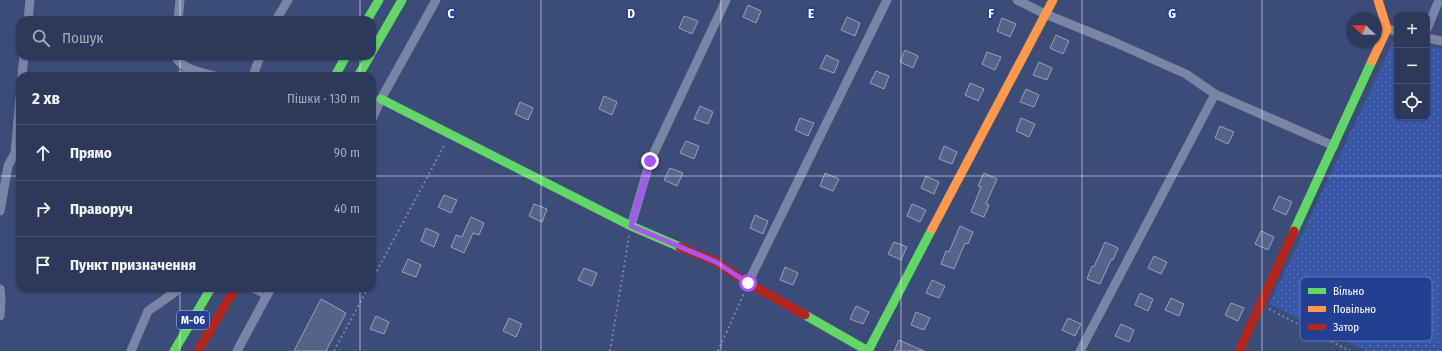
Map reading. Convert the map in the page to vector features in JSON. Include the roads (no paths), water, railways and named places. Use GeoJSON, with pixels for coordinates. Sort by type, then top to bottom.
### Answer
{"type":"FeatureCollection","features":[{"type":"Feature","properties":{"kind":"main road"},"geometry":{"type":"LineString","coordinates":[[369,16],[379,0]]}},
{"type":"Feature","properties":{"kind":"main road"},"geometry":{"type":"LineString","coordinates":[[376,45],[402,0]]}},
{"type":"Feature","properties":{"kind":"main road"},"geometry":{"type":"LineString","coordinates":[[381,99],[631,226],[716,262],[748,283],[868,351],[1053,0]]}},
{"type":"Feature","properties":{"kind":"main road"},"geometry":{"type":"LineString","coordinates":[[1239,351],[1387,29],[1378,0]]}},
{"type":"Feature","properties":{"kind":"main road"},"geometry":{"type":"LineString","coordinates":[[337,72],[344,60]]}},
{"type":"Feature","properties":{"kind":"main road"},"geometry":{"type":"LineString","coordinates":[[360,72],[368,60]]}},
{"type":"Feature","properties":{"kind":"main road","name":"М-06"},"geometry":{"type":"LineString","coordinates":[[174,351],[209,292]]}},
{"type":"Feature","properties":{"kind":"main road","name":"М-06"},"geometry":{"type":"LineString","coordinates":[[198,351],[233,292]]}},
{"type":"Feature","properties":{"kind":"street"},"geometry":{"type":"LineString","coordinates":[[28,16],[30,0]]}},
{"type":"Feature","properties":{"kind":"street"},"geometry":{"type":"LineString","coordinates":[[178,16],[180,0]]}},
{"type":"Feature","properties":{"kind":"street"},"geometry":{"type":"LineString","coordinates":[[278,16],[288,0]]}},
{"type":"Feature","properties":{"kind":"street"},"geometry":{"type":"LineString","coordinates":[[376,110],[436,0]]}},
{"type":"Feature","properties":{"kind":"street"},"geometry":{"type":"LineString","coordinates":[[631,226],[650,161],[726,0]]}},
{"type":"Feature","properties":{"kind":"street"},"geometry":{"type":"LineString","coordinates":[[748,283],[887,0]]}},
{"type":"Feature","properties":{"kind":"street"},"geometry":{"type":"LineString","coordinates":[[1017,0],[1045,14],[1114,42],[1186,74],[1215,94],[1334,146]]}},
{"type":"Feature","properties":{"kind":"street"},"geometry":{"type":"LineString","coordinates":[[1430,22],[1439,0]]}},
{"type":"Feature","properties":{"kind":"street"},"geometry":{"type":"LineString","coordinates":[[1387,29],[1394,30]]}},
{"type":"Feature","properties":{"kind":"street"},"geometry":{"type":"LineString","coordinates":[[1430,39],[1442,41]]}},
{"type":"Feature","properties":{"kind":"street"},"geometry":{"type":"LineString","coordinates":[[22,72],[24,60]]}},
{"type":"Feature","properties":{"kind":"street"},"geometry":{"type":"LineString","coordinates":[[179,60],[183,65],[199,72]]}},
{"type":"Feature","properties":{"kind":"street"},"geometry":{"type":"LineString","coordinates":[[254,72],[259,60]]}},
{"type":"Feature","properties":{"kind":"street"},"geometry":{"type":"LineString","coordinates":[[1080,351],[1215,94]]}},
{"type":"Feature","properties":{"kind":"street"},"geometry":{"type":"LineString","coordinates":[[0,211],[8,166],[16,154]]}},
{"type":"Feature","properties":{"kind":"street"},"geometry":{"type":"LineString","coordinates":[[0,289],[0,316]]}},
{"type":"Feature","properties":{"kind":"street"},"geometry":{"type":"LineString","coordinates":[[131,351],[148,312],[174,292]]}},
{"type":"Feature","properties":{"kind":"street"},"geometry":{"type":"LineString","coordinates":[[237,351],[269,292]]}},
{"type":"Feature","properties":{"kind":"lane"},"geometry":{"type":"LineString","coordinates":[[257,292],[266,297]]}}]}
